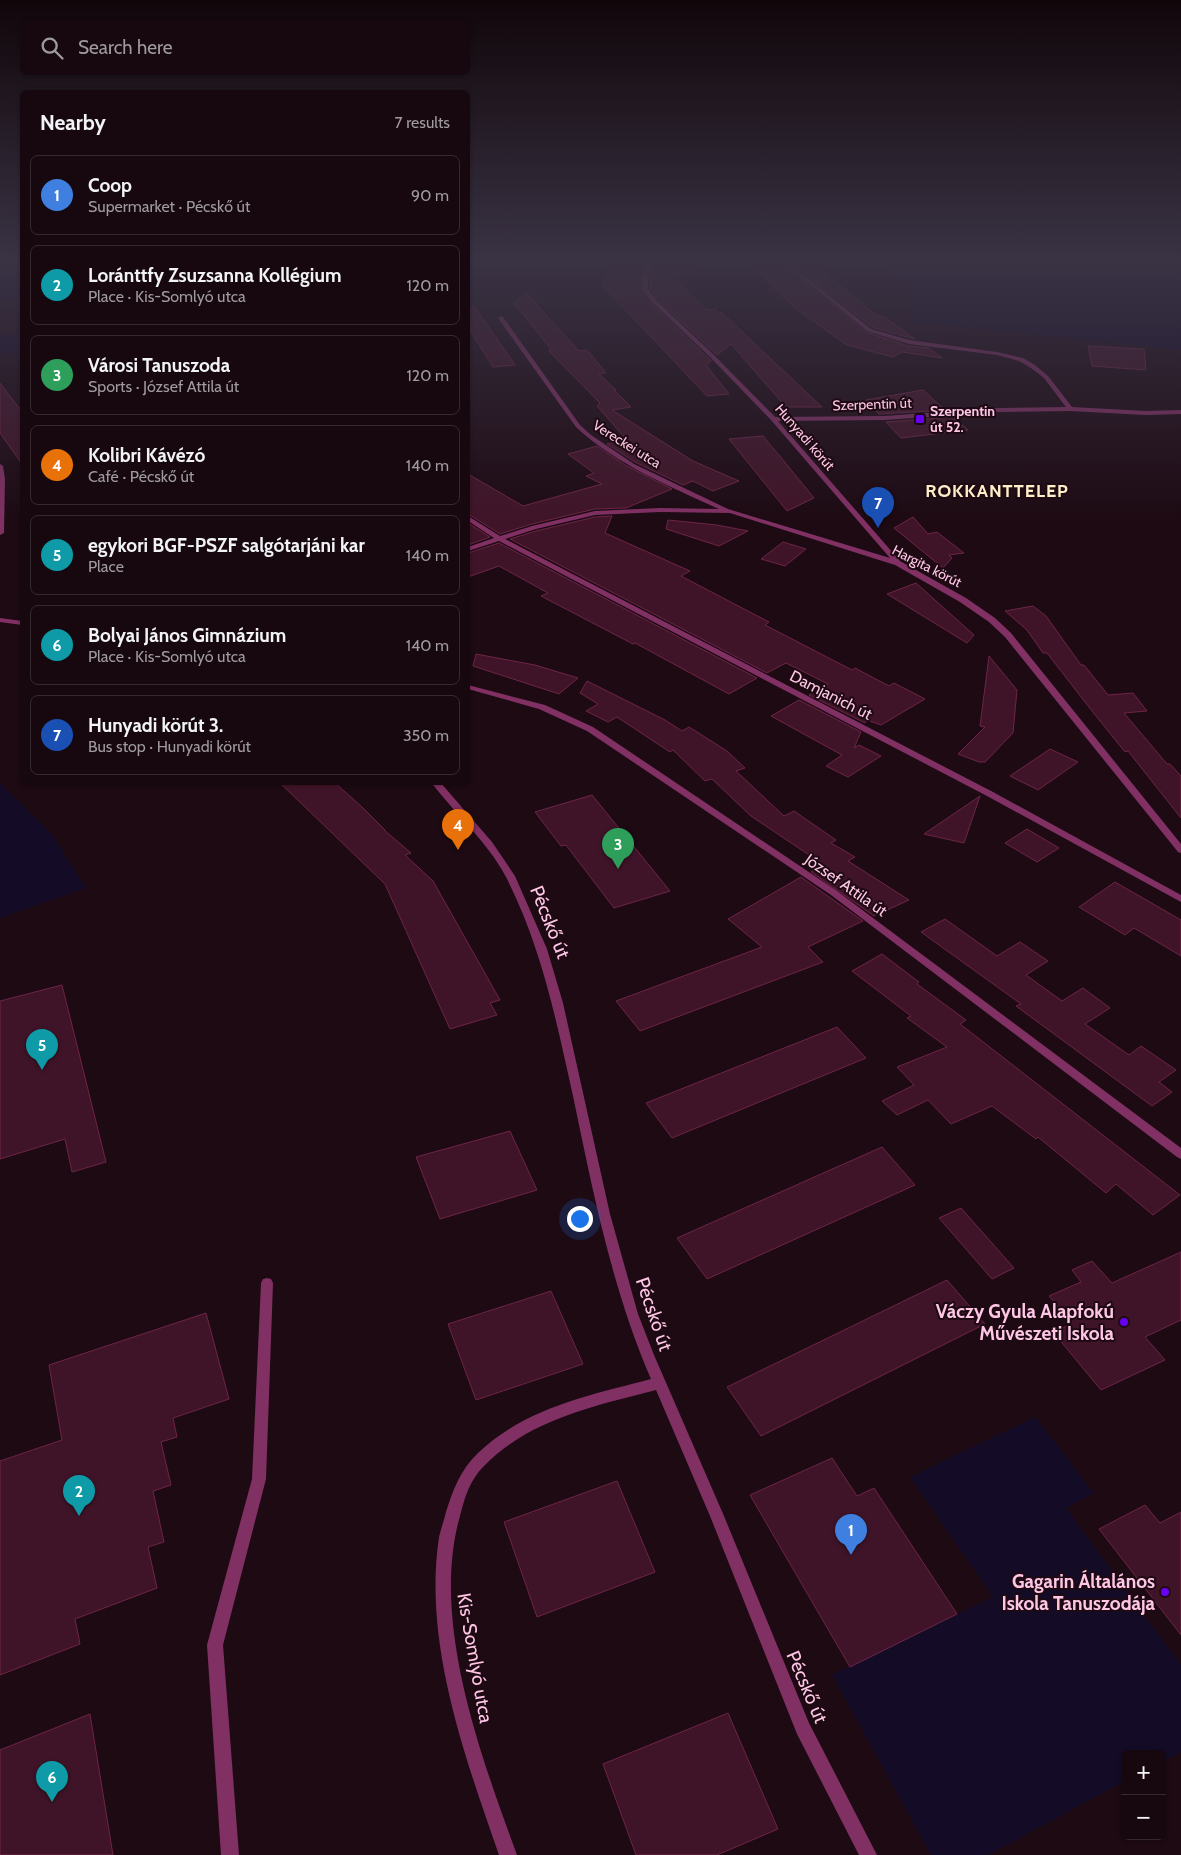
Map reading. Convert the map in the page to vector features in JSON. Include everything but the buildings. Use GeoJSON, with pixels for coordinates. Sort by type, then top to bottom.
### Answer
{"type":"FeatureCollection","features":[{"type":"Feature","properties":{"kind":"street","name":"Vereckei utca"},"geometry":{"type":"LineString","coordinates":[[523,349],[578,426],[589,436],[645,472],[731,511]]}},
{"type":"Feature","properties":{"kind":"street","name":"Hunyadi körút"},"geometry":{"type":"LineString","coordinates":[[704,349],[773,419],[898,563]]}},
{"type":"Feature","properties":{"kind":"street"},"geometry":{"type":"LineString","coordinates":[[960,349],[988,352],[1025,362],[1042,373],[1061,394],[1070,410]]}},
{"type":"Feature","properties":{"kind":"street","name":"Szerpentin út"},"geometry":{"type":"LineString","coordinates":[[773,419],[878,418],[982,410],[1181,412]]}},
{"type":"Feature","properties":{"kind":"street"},"geometry":{"type":"LineString","coordinates":[[0,466],[2,479],[0,533]]}},
{"type":"Feature","properties":{"kind":"street","name":"Hargita körút"},"geometry":{"type":"LineString","coordinates":[[470,548],[541,525],[595,513],[660,510],[731,511],[898,563],[963,600],[992,620],[1008,635],[1181,850]]}},
{"type":"Feature","properties":{"kind":"street","name":"Damjanich út"},"geometry":{"type":"LineString","coordinates":[[470,519],[500,539],[990,794],[1181,899]]}},
{"type":"Feature","properties":{"kind":"street"},"geometry":{"type":"LineString","coordinates":[[0,620],[20,622]]}},
{"type":"Feature","properties":{"kind":"street","name":"József Attila út"},"geometry":{"type":"LineString","coordinates":[[470,689],[542,707],[579,723],[604,738],[834,893],[1181,1154]]}},
{"type":"Feature","properties":{"kind":"street","name":"Pécskő út"},"geometry":{"type":"LineString","coordinates":[[438,785],[489,844],[506,869],[542,949],[558,1002],[604,1214],[632,1314],[714,1508],[803,1728],[868,1855]]}},
{"type":"Feature","properties":{"kind":"street"},"geometry":{"type":"LineString","coordinates":[[230,1855],[215,1646],[258,1479],[267,1283]]}},
{"type":"Feature","properties":{"kind":"street","name":"Kis-Somlyó utca"},"geometry":{"type":"LineString","coordinates":[[508,1855],[466,1726],[449,1646],[442,1594],[444,1548],[452,1511],[465,1479],[480,1461],[504,1441],[545,1416],[567,1408],[660,1383]]}},
{"type":"Feature","properties":{"kind":"shaded area"},"geometry":{"type":"Polygon","coordinates":[[[0,349],[20,349],[20,356],[0,352],[0,349]]]}},
{"type":"Feature","properties":{"kind":"shaded area"},"geometry":{"type":"Polygon","coordinates":[[[0,783],[52,834],[86,888],[0,918],[0,783]]]}},
{"type":"Feature","properties":{"kind":"shaded area"},"geometry":{"type":"Polygon","coordinates":[[[1035,1417],[1094,1493],[1066,1508],[1181,1665],[1181,1752],[1166,1760],[1166,1750],[1121,1750],[1121,1783],[988,1855],[931,1855],[832,1675],[993,1597],[910,1477],[1035,1417]]]}},
{"type":"Feature","properties":{"kind":"place","name":"Szerpentin út 52."},"geometry":{"type":"Point","coordinates":[920,419]}},
{"type":"Feature","properties":{"kind":"place","name":"Hunyadi körút 3."},"geometry":{"type":"Point","coordinates":[878,528]}},
{"type":"Feature","properties":{"kind":"place","name":"Kolibri Kávézó"},"geometry":{"type":"Point","coordinates":[458,850]}},
{"type":"Feature","properties":{"kind":"place","name":"Városi Tanuszoda"},"geometry":{"type":"Point","coordinates":[618,869]}},
{"type":"Feature","properties":{"kind":"place","name":"egykori BGF-PSZF salgótarjáni kar"},"geometry":{"type":"Point","coordinates":[42,1070]}},
{"type":"Feature","properties":{"kind":"place","name":"Váczy Gyula Alapfokú Művészeti Iskola"},"geometry":{"type":"Point","coordinates":[1124,1322]}},
{"type":"Feature","properties":{"kind":"place","name":"Loránttfy Zsuzsanna Kollégium"},"geometry":{"type":"Point","coordinates":[79,1516]}},
{"type":"Feature","properties":{"kind":"place","name":"Coop"},"geometry":{"type":"Point","coordinates":[851,1555]}},
{"type":"Feature","properties":{"kind":"place","name":"Gagarin Általános Iskola Tanuszodája"},"geometry":{"type":"Point","coordinates":[1165,1592]}},
{"type":"Feature","properties":{"kind":"place","name":"Bolyai János Gimnázium"},"geometry":{"type":"Point","coordinates":[52,1802]}},
{"type":"Feature","properties":{"kind":"district","name":"ROKKANTTELEP"},"geometry":{"type":"Point","coordinates":[997,491]}}]}
